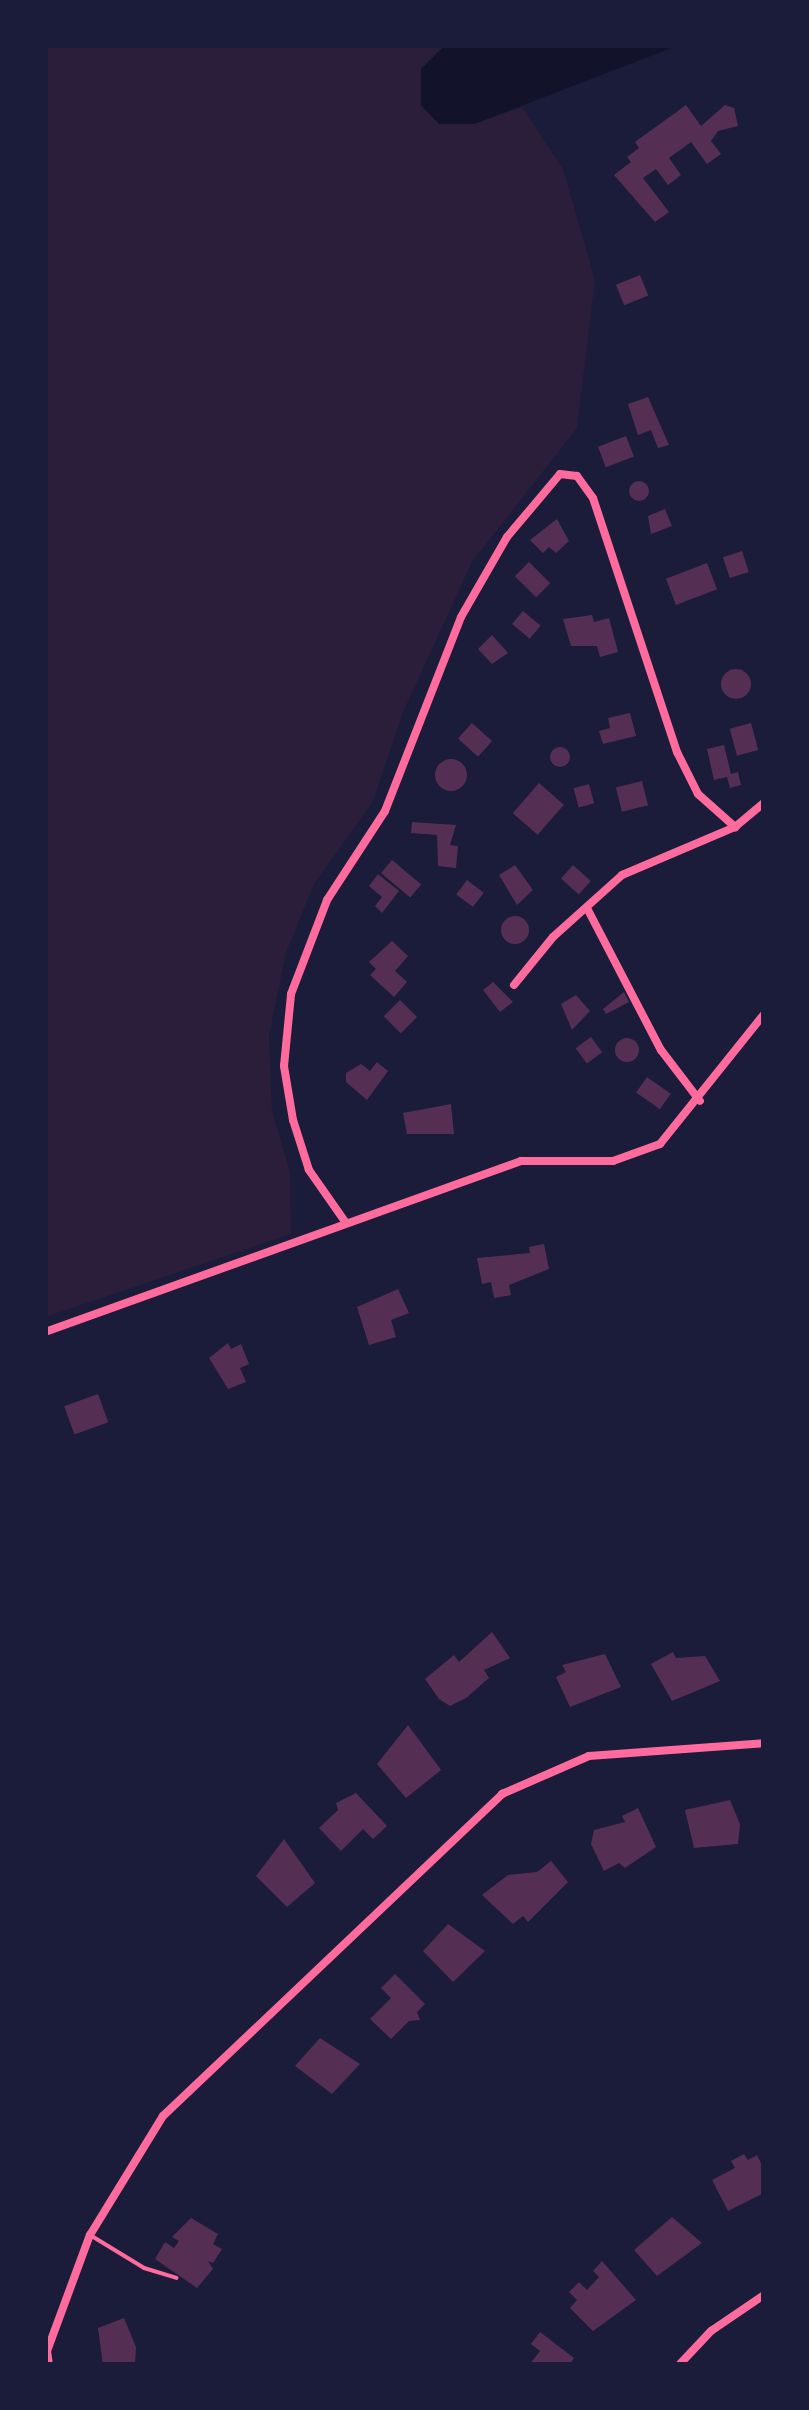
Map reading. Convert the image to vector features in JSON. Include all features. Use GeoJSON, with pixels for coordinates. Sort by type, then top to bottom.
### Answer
{"type":"FeatureCollection","features":[{"type":"Feature","properties":{"kind":"street"},"geometry":{"type":"LineString","coordinates":[[346,1223],[309,1170],[293,1120],[284,1066],[291,994],[327,900],[384,811],[461,617],[507,537],[560,474],[578,476],[593,498],[676,752],[698,794],[735,827]]}},
{"type":"Feature","properties":{"kind":"street"},"geometry":{"type":"LineString","coordinates":[[514,985],[553,937],[588,910],[622,875],[735,827],[764,803]]}},
{"type":"Feature","properties":{"kind":"street"},"geometry":{"type":"LineString","coordinates":[[588,910],[661,1050],[700,1100]]}},
{"type":"Feature","properties":{"kind":"street"},"geometry":{"type":"LineString","coordinates":[[45,1332],[521,1161],[612,1161],[660,1144],[700,1100],[764,1014]]}},
{"type":"Feature","properties":{"kind":"street"},"geometry":{"type":"LineString","coordinates":[[48,2365],[52,2338],[90,2235],[163,2116],[502,1794],[589,1756],[764,1743]]}},
{"type":"Feature","properties":{"kind":"street"},"geometry":{"type":"LineString","coordinates":[[679,2365],[711,2331],[764,2295]]}},
{"type":"Feature","properties":{"kind":"lane"},"geometry":{"type":"LineString","coordinates":[[90,2235],[144,2268],[176,2278]]}},
{"type":"Feature","properties":{"kind":"shaded area"},"geometry":{"type":"Polygon","coordinates":[[[45,45],[445,45],[421,69],[421,106],[440,124],[474,124],[522,107],[563,169],[595,280],[577,428],[472,562],[404,710],[372,803],[314,884],[286,953],[269,1035],[272,1111],[290,1172],[291,1234],[45,1317],[45,45]]]}},
{"type":"Feature","properties":{"kind":"shaded area"},"geometry":{"type":"Polygon","coordinates":[[[445,45],[679,45],[474,124],[439,124],[421,105],[421,69],[445,45]]]}},
{"type":"Feature","properties":{"kind":"building"},"geometry":{"type":"Polygon","coordinates":[[[686,105],[701,126],[725,105],[734,108],[738,126],[718,131],[711,141],[721,154],[707,164],[691,142],[669,158],[681,175],[668,185],[656,169],[643,178],[669,212],[655,222],[614,175],[631,162],[627,157],[639,148],[635,142],[686,105]]]}},
{"type":"Feature","properties":{"kind":"building"},"geometry":{"type":"Polygon","coordinates":[[[640,275],[648,295],[624,305],[616,285],[640,275]]]}},
{"type":"Feature","properties":{"kind":"building"},"geometry":{"type":"Polygon","coordinates":[[[648,397],[669,445],[658,448],[651,430],[638,435],[628,404],[648,397]]]}},
{"type":"Feature","properties":{"kind":"building"},"geometry":{"type":"Polygon","coordinates":[[[626,436],[634,457],[606,467],[598,447],[626,436]]]}},
{"type":"Feature","properties":{"kind":"building"},"geometry":{"type":"Polygon","coordinates":[[[639,481],[649,491],[639,501],[629,491],[639,481]]]}},
{"type":"Feature","properties":{"kind":"building"},"geometry":{"type":"Polygon","coordinates":[[[665,509],[672,526],[651,534],[648,516],[665,509]]]}},
{"type":"Feature","properties":{"kind":"building"},"geometry":{"type":"Polygon","coordinates":[[[557,519],[569,541],[556,553],[549,547],[543,553],[530,540],[557,519]]]}},
{"type":"Feature","properties":{"kind":"building"},"geometry":{"type":"Polygon","coordinates":[[[742,551],[749,572],[730,578],[723,557],[742,551]]]}},
{"type":"Feature","properties":{"kind":"building"},"geometry":{"type":"Polygon","coordinates":[[[529,562],[550,583],[536,597],[515,576],[529,562]]]}},
{"type":"Feature","properties":{"kind":"building"},"geometry":{"type":"Polygon","coordinates":[[[707,563],[717,589],[676,605],[666,579],[707,563]]]}},
{"type":"Feature","properties":{"kind":"building"},"geometry":{"type":"Polygon","coordinates":[[[523,611],[541,626],[530,639],[512,624],[523,611]]]}},
{"type":"Feature","properties":{"kind":"building"},"geometry":{"type":"Polygon","coordinates":[[[592,615],[594,622],[609,618],[618,652],[600,657],[597,646],[571,646],[563,619],[592,615]]]}},
{"type":"Feature","properties":{"kind":"building"},"geometry":{"type":"Polygon","coordinates":[[[492,635],[508,653],[492,664],[478,649],[492,635]]]}},
{"type":"Feature","properties":{"kind":"building"},"geometry":{"type":"Polygon","coordinates":[[[736,669],[750,678],[751,684],[742,698],[736,699],[722,690],[721,684],[730,670],[736,669]]]}},
{"type":"Feature","properties":{"kind":"building"},"geometry":{"type":"Polygon","coordinates":[[[630,713],[636,736],[603,744],[599,731],[610,728],[608,718],[630,713]]]}},
{"type":"Feature","properties":{"kind":"building"},"geometry":{"type":"Polygon","coordinates":[[[472,723],[492,741],[478,757],[458,739],[472,723]]]}},
{"type":"Feature","properties":{"kind":"building"},"geometry":{"type":"Polygon","coordinates":[[[751,723],[758,750],[737,756],[730,729],[751,723]]]}},
{"type":"Feature","properties":{"kind":"building"},"geometry":{"type":"Polygon","coordinates":[[[724,745],[731,774],[738,772],[741,785],[730,788],[727,777],[714,780],[707,749],[724,745]]]}},
{"type":"Feature","properties":{"kind":"building"},"geometry":{"type":"Polygon","coordinates":[[[560,747],[570,757],[560,767],[550,757],[560,747]]]}},
{"type":"Feature","properties":{"kind":"building"},"geometry":{"type":"Polygon","coordinates":[[[451,759],[463,763],[467,775],[463,787],[451,791],[439,787],[435,775],[439,763],[451,759]]]}},
{"type":"Feature","properties":{"kind":"building"},"geometry":{"type":"Polygon","coordinates":[[[642,781],[648,805],[622,812],[616,788],[642,781]]]}},
{"type":"Feature","properties":{"kind":"building"},"geometry":{"type":"Polygon","coordinates":[[[539,783],[564,805],[538,835],[513,813],[539,783]]]}},
{"type":"Feature","properties":{"kind":"building"},"geometry":{"type":"Polygon","coordinates":[[[589,784],[594,803],[579,807],[574,788],[589,784]]]}},
{"type":"Feature","properties":{"kind":"building"},"geometry":{"type":"Polygon","coordinates":[[[412,822],[456,825],[450,845],[458,846],[456,868],[438,866],[437,835],[411,833],[412,822]]]}},
{"type":"Feature","properties":{"kind":"building"},"geometry":{"type":"Polygon","coordinates":[[[392,860],[421,884],[410,897],[381,873],[392,860]]]}},
{"type":"Feature","properties":{"kind":"building"},"geometry":{"type":"Polygon","coordinates":[[[515,865],[533,890],[517,905],[499,875],[515,865]]]}},
{"type":"Feature","properties":{"kind":"building"},"geometry":{"type":"Polygon","coordinates":[[[573,865],[591,881],[579,894],[561,878],[573,865]]]}},
{"type":"Feature","properties":{"kind":"building"},"geometry":{"type":"Polygon","coordinates":[[[378,874],[399,891],[382,913],[375,906],[382,897],[369,886],[378,874]]]}},
{"type":"Feature","properties":{"kind":"building"},"geometry":{"type":"Polygon","coordinates":[[[467,880],[484,893],[473,907],[456,894],[467,880]]]}},
{"type":"Feature","properties":{"kind":"building"},"geometry":{"type":"Polygon","coordinates":[[[515,916],[525,920],[529,930],[525,940],[515,944],[505,940],[501,930],[505,920],[515,916]]]}},
{"type":"Feature","properties":{"kind":"building"},"geometry":{"type":"Polygon","coordinates":[[[392,941],[408,956],[395,971],[407,982],[394,997],[370,975],[376,969],[369,962],[392,941]]]}},
{"type":"Feature","properties":{"kind":"building"},"geometry":{"type":"Polygon","coordinates":[[[493,982],[513,1002],[500,1012],[483,990],[493,982]]]}},
{"type":"Feature","properties":{"kind":"building"},"geometry":{"type":"Polygon","coordinates":[[[624,992],[629,1002],[606,1014],[603,1009],[624,992]]]}},
{"type":"Feature","properties":{"kind":"building"},"geometry":{"type":"Polygon","coordinates":[[[576,995],[590,1011],[572,1030],[561,1004],[576,995]]]}},
{"type":"Feature","properties":{"kind":"building"},"geometry":{"type":"Polygon","coordinates":[[[400,1000],[417,1017],[401,1033],[384,1016],[400,1000]]]}},
{"type":"Feature","properties":{"kind":"building"},"geometry":{"type":"Polygon","coordinates":[[[591,1037],[602,1052],[587,1064],[576,1048],[591,1037]]]}},
{"type":"Feature","properties":{"kind":"building"},"geometry":{"type":"Polygon","coordinates":[[[627,1038],[639,1050],[627,1062],[615,1050],[627,1038]]]}},
{"type":"Feature","properties":{"kind":"building"},"geometry":{"type":"Polygon","coordinates":[[[377,1062],[388,1071],[367,1100],[346,1082],[346,1073],[361,1064],[370,1071],[377,1062]]]}},
{"type":"Feature","properties":{"kind":"building"},"geometry":{"type":"Polygon","coordinates":[[[647,1077],[671,1094],[660,1109],[636,1093],[647,1077]]]}},
{"type":"Feature","properties":{"kind":"building"},"geometry":{"type":"Polygon","coordinates":[[[451,1104],[454,1134],[407,1134],[403,1113],[451,1104]]]}},
{"type":"Feature","properties":{"kind":"building"},"geometry":{"type":"Polygon","coordinates":[[[544,1244],[549,1269],[509,1285],[511,1295],[494,1298],[491,1282],[482,1284],[477,1258],[530,1253],[529,1247],[544,1244]]]}},
{"type":"Feature","properties":{"kind":"building"},"geometry":{"type":"Polygon","coordinates":[[[398,1289],[409,1313],[391,1320],[396,1337],[369,1345],[357,1307],[398,1289]]]}},
{"type":"Feature","properties":{"kind":"building"},"geometry":{"type":"Polygon","coordinates":[[[228,1343],[231,1349],[241,1344],[249,1364],[240,1368],[246,1382],[228,1389],[209,1358],[228,1343]]]}},
{"type":"Feature","properties":{"kind":"building"},"geometry":{"type":"Polygon","coordinates":[[[98,1394],[108,1422],[74,1435],[64,1406],[98,1394]]]}},
{"type":"Feature","properties":{"kind":"building"},"geometry":{"type":"Polygon","coordinates":[[[492,1632],[510,1658],[484,1670],[489,1678],[466,1698],[450,1706],[439,1699],[425,1679],[454,1655],[459,1662],[492,1632]]]}},
{"type":"Feature","properties":{"kind":"building"},"geometry":{"type":"Polygon","coordinates":[[[673,1652],[676,1658],[705,1656],[720,1681],[672,1701],[651,1664],[673,1652]]]}},
{"type":"Feature","properties":{"kind":"building"},"geometry":{"type":"Polygon","coordinates":[[[605,1654],[621,1687],[570,1707],[556,1677],[566,1672],[562,1665],[605,1654]]]}},
{"type":"Feature","properties":{"kind":"building"},"geometry":{"type":"Polygon","coordinates":[[[408,1725],[441,1770],[406,1798],[377,1764],[408,1725]]]}},
{"type":"Feature","properties":{"kind":"building"},"geometry":{"type":"Polygon","coordinates":[[[356,1793],[387,1826],[373,1839],[363,1829],[341,1851],[319,1828],[338,1810],[336,1803],[356,1793]]]}},
{"type":"Feature","properties":{"kind":"building"},"geometry":{"type":"Polygon","coordinates":[[[730,1800],[740,1824],[738,1844],[694,1848],[685,1810],[730,1800]]]}},
{"type":"Feature","properties":{"kind":"building"},"geometry":{"type":"Polygon","coordinates":[[[638,1808],[656,1847],[625,1868],[619,1863],[604,1871],[591,1844],[594,1830],[625,1822],[622,1816],[638,1808]]]}},
{"type":"Feature","properties":{"kind":"building"},"geometry":{"type":"Polygon","coordinates":[[[284,1839],[315,1883],[287,1907],[256,1876],[284,1839]]]}},
{"type":"Feature","properties":{"kind":"building"},"geometry":{"type":"Polygon","coordinates":[[[551,1861],[568,1882],[528,1922],[523,1916],[513,1924],[482,1895],[508,1875],[537,1872],[551,1861]]]}},
{"type":"Feature","properties":{"kind":"building"},"geometry":{"type":"Polygon","coordinates":[[[448,1924],[485,1951],[453,1982],[423,1951],[448,1924]]]}},
{"type":"Feature","properties":{"kind":"building"},"geometry":{"type":"Polygon","coordinates":[[[395,1974],[425,2004],[417,2012],[420,2020],[409,2021],[391,2039],[370,2019],[391,1998],[381,1988],[395,1974]]]}},
{"type":"Feature","properties":{"kind":"building"},"geometry":{"type":"Polygon","coordinates":[[[320,2038],[360,2064],[332,2094],[295,2066],[320,2038]]]}},
{"type":"Feature","properties":{"kind":"building"},"geometry":{"type":"Polygon","coordinates":[[[744,2154],[748,2160],[757,2155],[764,2169],[764,2193],[728,2211],[712,2180],[735,2168],[731,2161],[744,2154]]]}},
{"type":"Feature","properties":{"kind":"building"},"geometry":{"type":"Polygon","coordinates":[[[672,2217],[702,2243],[657,2276],[634,2250],[672,2217]]]}},
{"type":"Feature","properties":{"kind":"building"},"geometry":{"type":"Polygon","coordinates":[[[191,2218],[218,2234],[213,2244],[222,2249],[213,2263],[208,2261],[213,2269],[197,2288],[155,2259],[165,2242],[174,2248],[179,2241],[172,2237],[191,2218]]]}},
{"type":"Feature","properties":{"kind":"building"},"geometry":{"type":"Polygon","coordinates":[[[602,2261],[636,2300],[593,2331],[570,2308],[577,2300],[569,2292],[579,2282],[587,2290],[599,2277],[593,2271],[602,2261]]]}},
{"type":"Feature","properties":{"kind":"building"},"geometry":{"type":"Polygon","coordinates":[[[124,2318],[136,2347],[135,2365],[103,2365],[98,2328],[124,2318]]]}},
{"type":"Feature","properties":{"kind":"building"},"geometry":{"type":"Polygon","coordinates":[[[540,2332],[574,2358],[569,2365],[529,2365],[540,2351],[531,2344],[540,2332]]]}}]}
